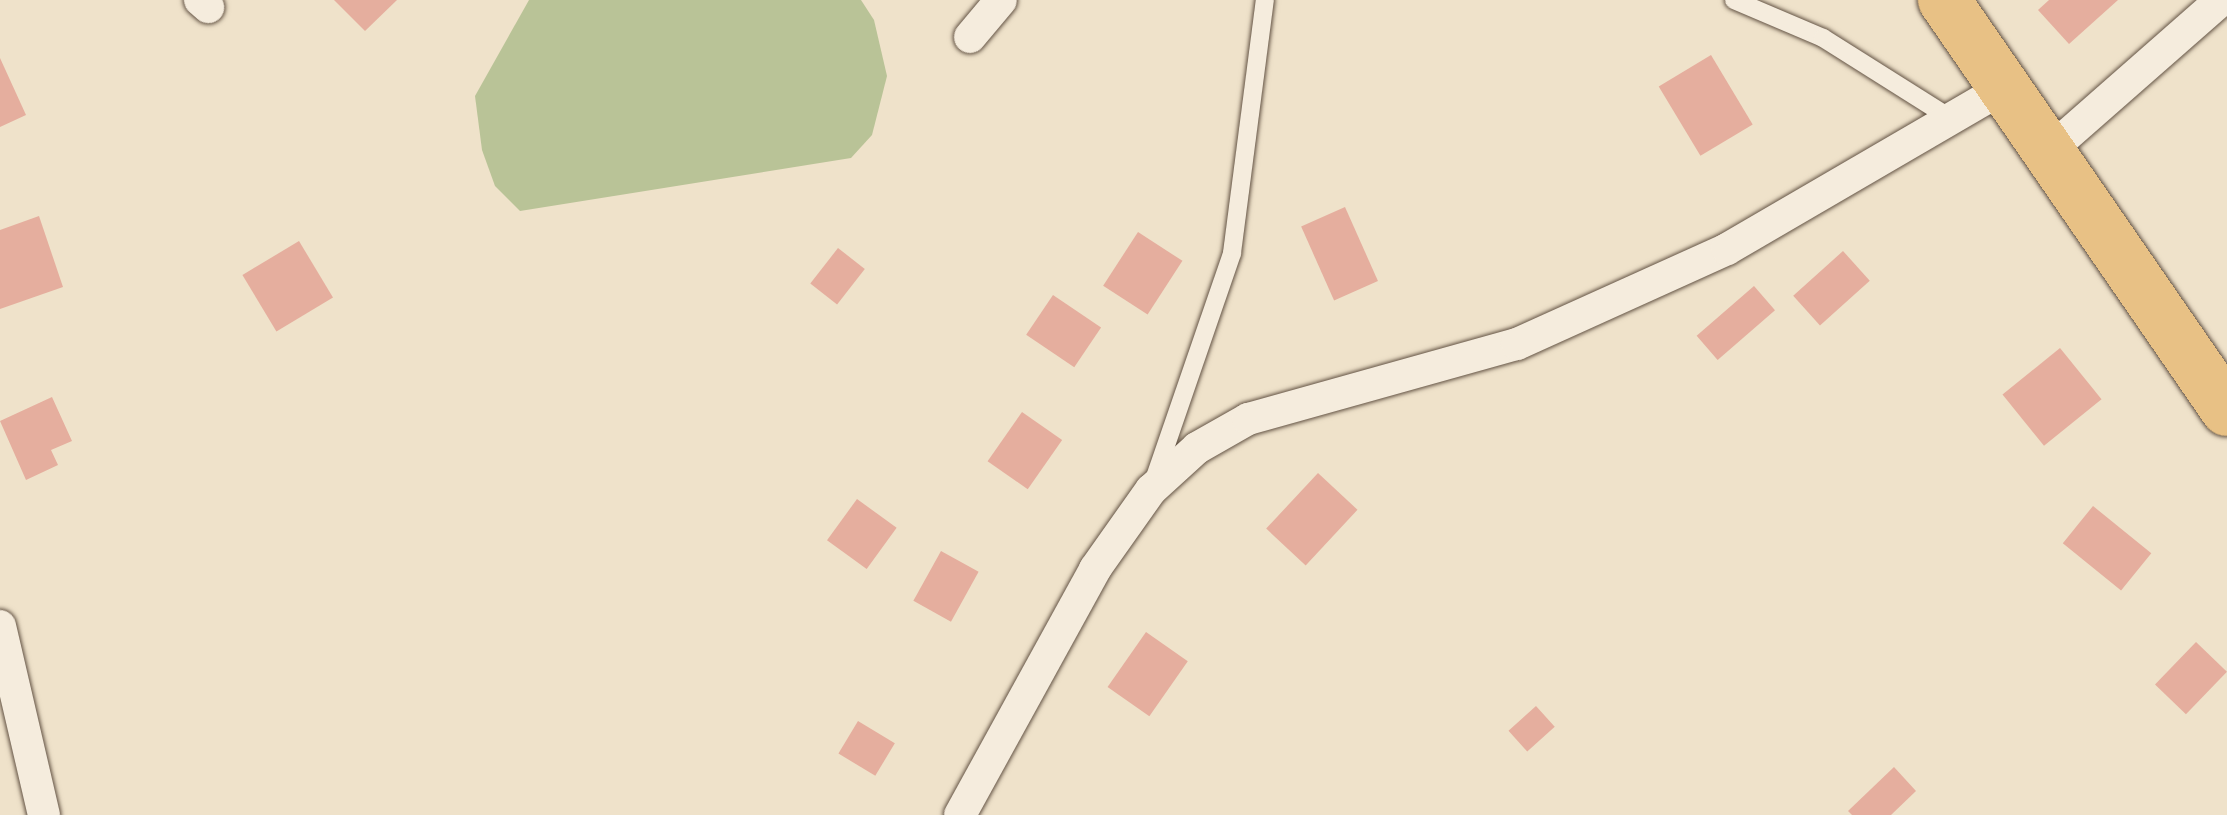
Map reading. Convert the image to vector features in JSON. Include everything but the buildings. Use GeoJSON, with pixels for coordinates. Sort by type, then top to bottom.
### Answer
{"type":"FeatureCollection","features":[{"type":"Feature","properties":{"kind":"main road"},"geometry":{"type":"LineString","coordinates":[[1944,0],[2008,86],[2048,152],[2227,410]]}},
{"type":"Feature","properties":{"kind":"street"},"geometry":{"type":"LineString","coordinates":[[970,37],[1002,0]]}},
{"type":"Feature","properties":{"kind":"street"},"geometry":{"type":"LineString","coordinates":[[2048,152],[2220,0]]}},
{"type":"Feature","properties":{"kind":"street"},"geometry":{"type":"LineString","coordinates":[[960,815],[1095,569],[1151,490],[1197,448],[1248,419],[1517,344],[1727,249],[2008,86]]}},
{"type":"Feature","properties":{"kind":"street"},"geometry":{"type":"LineString","coordinates":[[0,626],[44,815]]}},
{"type":"Feature","properties":{"kind":"lane"},"geometry":{"type":"LineString","coordinates":[[1151,490],[1232,253],[1265,0]]}},
{"type":"Feature","properties":{"kind":"lane"},"geometry":{"type":"LineString","coordinates":[[1734,0],[1823,38],[1953,121]]}},
{"type":"Feature","properties":{"kind":"green space"},"geometry":{"type":"Polygon","coordinates":[[[529,0],[861,0],[874,20],[887,76],[872,135],[851,158],[520,211],[495,186],[482,150],[475,96],[529,0]]]}}]}
